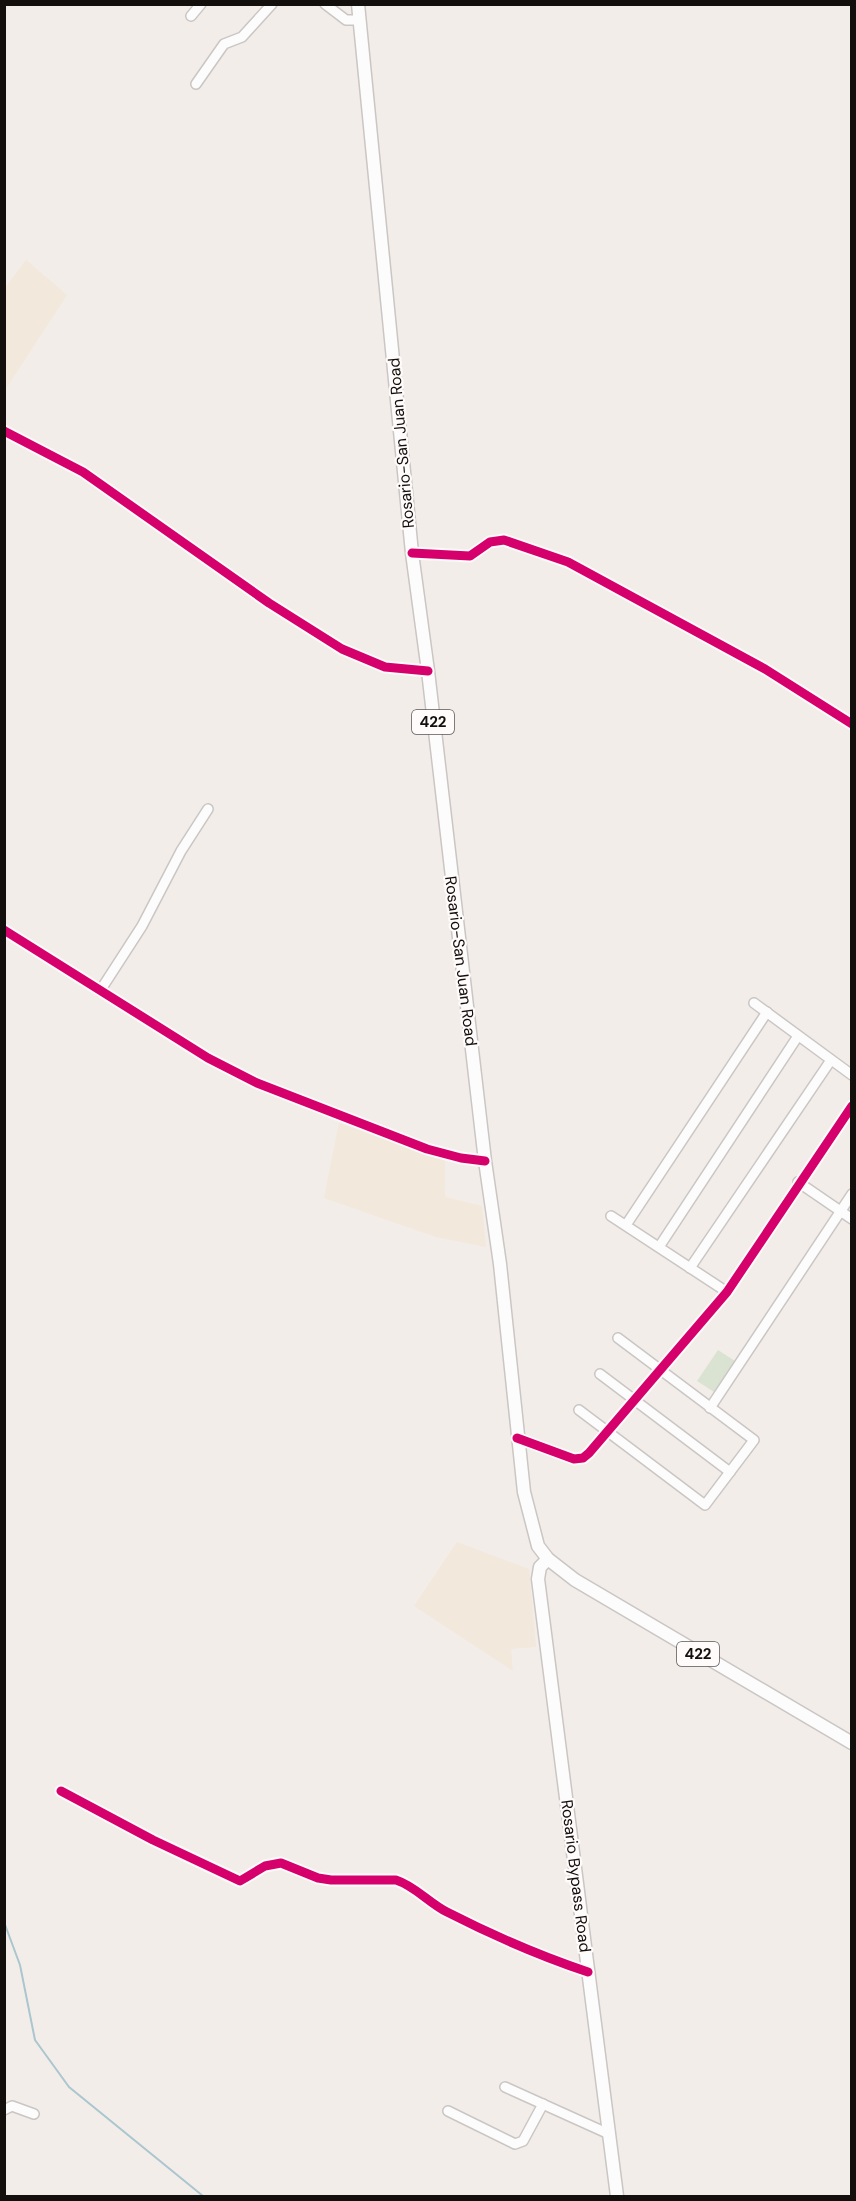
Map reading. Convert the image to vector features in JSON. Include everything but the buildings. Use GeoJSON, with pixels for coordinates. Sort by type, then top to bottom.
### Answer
{"type":"FeatureCollection","features":[{"type":"Feature","properties":{"kind":"main road","name":"Rosario-San Juan Road"},"geometry":{"type":"LineString","coordinates":[[358,4],[412,554],[428,671],[484,1161],[500,1264],[517,1438],[532,1530],[548,1559],[604,1598],[852,1743]]}},
{"type":"Feature","properties":{"kind":"main road","name":"Rosario Bypass Road"},"geometry":{"type":"LineString","coordinates":[[548,1559],[540,1567],[538,1579],[618,2195]]}},
{"type":"Feature","properties":{"kind":"street"},"geometry":{"type":"LineString","coordinates":[[191,16],[201,4]]}},
{"type":"Feature","properties":{"kind":"street"},"geometry":{"type":"LineString","coordinates":[[196,84],[224,44],[242,37],[272,4]]}},
{"type":"Feature","properties":{"kind":"street"},"geometry":{"type":"LineString","coordinates":[[325,4],[346,20],[360,20]]}},
{"type":"Feature","properties":{"kind":"street"},"geometry":{"type":"LineString","coordinates":[[4,431],[84,472],[269,603],[342,649],[385,667],[428,671]]}},
{"type":"Feature","properties":{"kind":"street"},"geometry":{"type":"LineString","coordinates":[[412,554],[470,556],[490,542],[504,540],[568,562],[765,669],[852,724]]}},
{"type":"Feature","properties":{"kind":"street"},"geometry":{"type":"LineString","coordinates":[[100,991],[142,926],[181,851],[208,809]]}},
{"type":"Feature","properties":{"kind":"street"},"geometry":{"type":"LineString","coordinates":[[4,930],[208,1058],[257,1083],[426,1149],[484,1161]]}},
{"type":"Feature","properties":{"kind":"street"},"geometry":{"type":"LineString","coordinates":[[754,1003],[852,1075]]}},
{"type":"Feature","properties":{"kind":"street"},"geometry":{"type":"LineString","coordinates":[[626,1226],[767,1012]]}},
{"type":"Feature","properties":{"kind":"street"},"geometry":{"type":"LineString","coordinates":[[659,1247],[798,1036]]}},
{"type":"Feature","properties":{"kind":"street"},"geometry":{"type":"LineString","coordinates":[[690,1268],[831,1060]]}},
{"type":"Feature","properties":{"kind":"street"},"geometry":{"type":"LineString","coordinates":[[517,1438],[574,1459],[583,1458],[727,1292],[798,1182],[852,1106]]}},
{"type":"Feature","properties":{"kind":"street"},"geometry":{"type":"LineString","coordinates":[[798,1182],[852,1219]]}},
{"type":"Feature","properties":{"kind":"street"},"geometry":{"type":"LineString","coordinates":[[710,1407],[852,1194]]}},
{"type":"Feature","properties":{"kind":"street"},"geometry":{"type":"LineString","coordinates":[[611,1216],[727,1292]]}},
{"type":"Feature","properties":{"kind":"street"},"geometry":{"type":"LineString","coordinates":[[579,1410],[705,1505],[754,1440],[618,1338]]}},
{"type":"Feature","properties":{"kind":"street"},"geometry":{"type":"LineString","coordinates":[[600,1374],[730,1472]]}},
{"type":"Feature","properties":{"kind":"street"},"geometry":{"type":"LineString","coordinates":[[61,1791],[227,1877],[240,1881],[265,1866],[281,1863],[318,1878],[331,1880],[396,1880],[405,1883],[423,1898],[446,1912],[547,1958],[588,1972]]}},
{"type":"Feature","properties":{"kind":"street"},"geometry":{"type":"LineString","coordinates":[[505,2087],[609,2134]]}},
{"type":"Feature","properties":{"kind":"street"},"geometry":{"type":"LineString","coordinates":[[448,2111],[514,2144],[523,2140],[543,2104]]}},
{"type":"Feature","properties":{"kind":"street"},"geometry":{"type":"LineString","coordinates":[[4,2110],[12,2106],[34,2114]]}},
{"type":"Feature","properties":{"kind":"shaded area"},"geometry":{"type":"Polygon","coordinates":[[[26,260],[67,295],[5,390],[5,288],[26,260]]]}},
{"type":"Feature","properties":{"kind":"shaded area"},"geometry":{"type":"Polygon","coordinates":[[[339,1123],[445,1160],[445,1197],[482,1206],[486,1247],[436,1237],[324,1198],[339,1123]]]}},
{"type":"Feature","properties":{"kind":"shaded area"},"geometry":{"type":"Polygon","coordinates":[[[457,1542],[529,1569],[536,1647],[511,1649],[513,1671],[414,1606],[457,1542]]]}},
{"type":"Feature","properties":{"kind":"green space"},"geometry":{"type":"Polygon","coordinates":[[[718,1350],[735,1361],[714,1392],[697,1381],[718,1350]]]}},
{"type":"Feature","properties":{"kind":"waterway"},"geometry":{"type":"LineString","coordinates":[[4,1922],[20,1965],[35,2040],[69,2087],[203,2196]]}},
{"type":"Feature","properties":{"kind":"cycle path"},"geometry":{"type":"LineString","coordinates":[[4,431],[83,472],[269,603],[342,649],[385,667],[428,671]]}},
{"type":"Feature","properties":{"kind":"cycle path"},"geometry":{"type":"LineString","coordinates":[[412,553],[470,556],[490,542],[504,540],[568,562],[765,669],[852,724]]}},
{"type":"Feature","properties":{"kind":"cycle path"},"geometry":{"type":"LineString","coordinates":[[4,930],[208,1058],[257,1083],[427,1149],[461,1158],[485,1161]]}},
{"type":"Feature","properties":{"kind":"cycle path"},"geometry":{"type":"LineString","coordinates":[[517,1438],[574,1459],[583,1458],[589,1453],[727,1292],[852,1106]]}},
{"type":"Feature","properties":{"kind":"cycle path"},"geometry":{"type":"LineString","coordinates":[[61,1791],[153,1840],[240,1881],[265,1866],[281,1863],[318,1878],[331,1880],[396,1880],[409,1886],[440,1908],[481,1929],[588,1972]]}}]}
